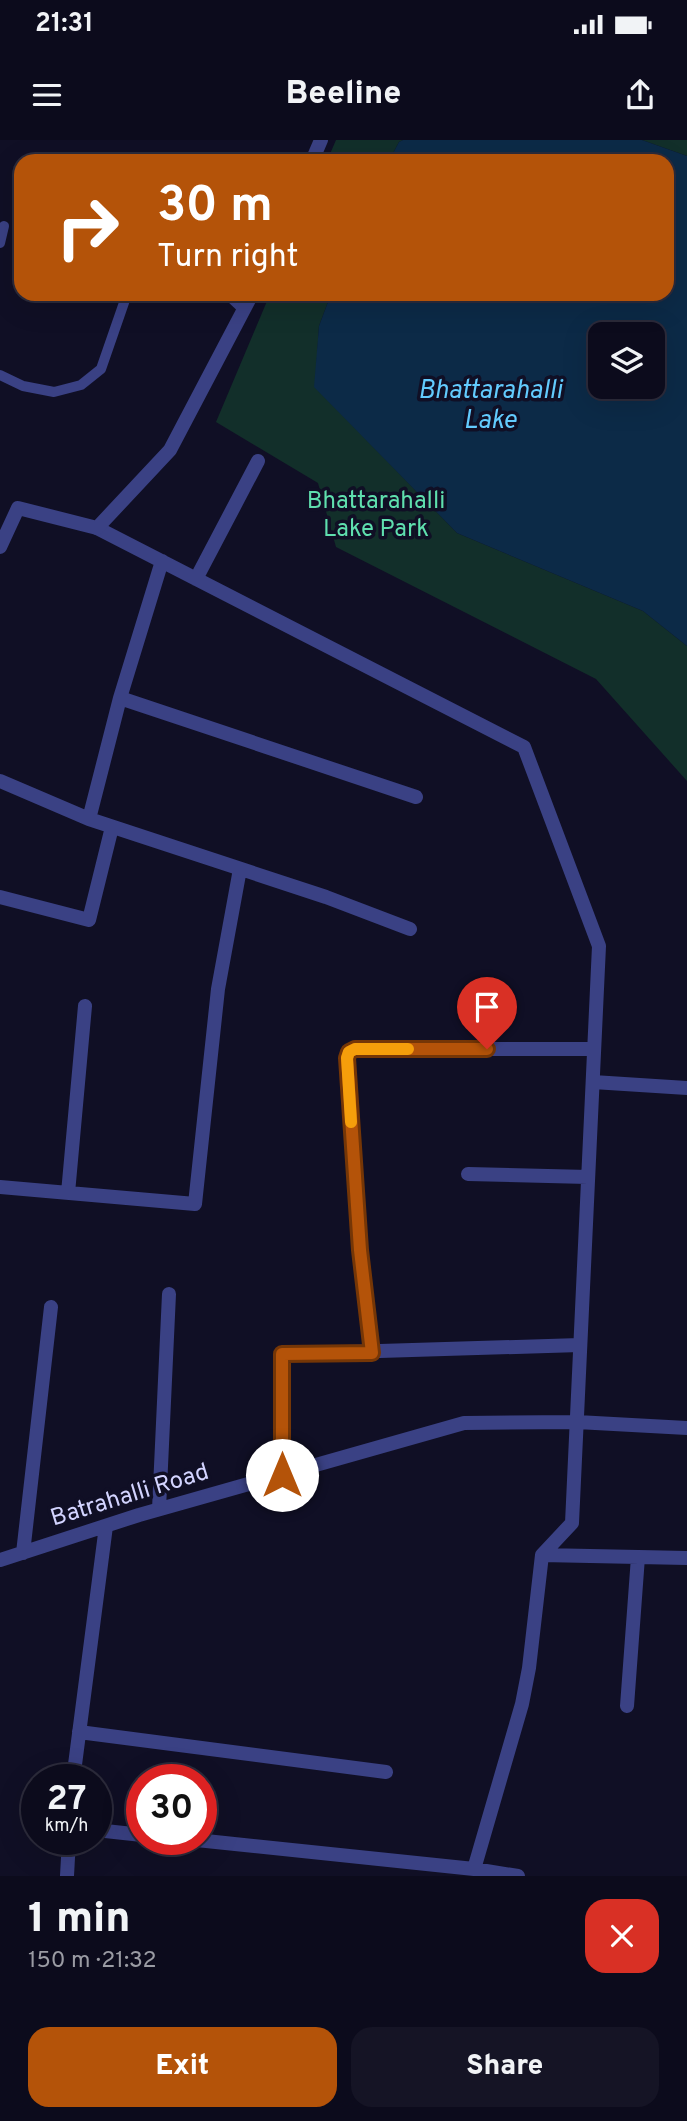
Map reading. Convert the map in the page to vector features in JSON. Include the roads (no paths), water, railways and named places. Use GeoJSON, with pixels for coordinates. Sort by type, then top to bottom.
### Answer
{"type":"FeatureCollection","features":[{"type":"Feature","properties":{"kind":"street"},"geometry":{"type":"LineString","coordinates":[[97,528],[170,450],[249,301]]}},
{"type":"Feature","properties":{"kind":"street"},"geometry":{"type":"LineString","coordinates":[[196,579],[258,461]]}},
{"type":"Feature","properties":{"kind":"street"},"geometry":{"type":"LineString","coordinates":[[0,547],[18,508],[97,528],[524,747],[599,946],[572,1523],[542,1555],[530,1668],[473,1873]]}},
{"type":"Feature","properties":{"kind":"street"},"geometry":{"type":"LineString","coordinates":[[89,819],[120,698],[162,561]]}},
{"type":"Feature","properties":{"kind":"street"},"geometry":{"type":"LineString","coordinates":[[120,698],[416,797]]}},
{"type":"Feature","properties":{"kind":"street"},"geometry":{"type":"LineString","coordinates":[[0,781],[89,819],[326,897],[410,929]]}},
{"type":"Feature","properties":{"kind":"street"},"geometry":{"type":"LineString","coordinates":[[0,897],[89,920],[112,827]]}},
{"type":"Feature","properties":{"kind":"street"},"geometry":{"type":"LineString","coordinates":[[0,1187],[195,1204],[218,989],[240,869]]}},
{"type":"Feature","properties":{"kind":"street"},"geometry":{"type":"LineString","coordinates":[[68,1193],[85,1006]]}},
{"type":"Feature","properties":{"kind":"street"},"geometry":{"type":"LineString","coordinates":[[372,1353],[360,1250],[347,1058],[349,1052],[355,1049],[594,1049]]}},
{"type":"Feature","properties":{"kind":"street"},"geometry":{"type":"LineString","coordinates":[[593,1082],[687,1088]]}},
{"type":"Feature","properties":{"kind":"street"},"geometry":{"type":"LineString","coordinates":[[468,1174],[588,1177]]}},
{"type":"Feature","properties":{"kind":"street"},"geometry":{"type":"LineString","coordinates":[[159,1509],[169,1294]]}},
{"type":"Feature","properties":{"kind":"street"},"geometry":{"type":"LineString","coordinates":[[23,1553],[51,1307]]}},
{"type":"Feature","properties":{"kind":"street"},"geometry":{"type":"LineString","coordinates":[[282,1475],[282,1354],[580,1345]]}},
{"type":"Feature","properties":{"kind":"street","name":"Batrahalli Road"},"geometry":{"type":"LineString","coordinates":[[0,1560],[159,1509],[464,1423],[577,1422],[687,1428]]}},
{"type":"Feature","properties":{"kind":"street"},"geometry":{"type":"LineString","coordinates":[[75,1764],[106,1526]]}},
{"type":"Feature","properties":{"kind":"street"},"geometry":{"type":"LineString","coordinates":[[542,1555],[687,1558]]}},
{"type":"Feature","properties":{"kind":"street"},"geometry":{"type":"LineString","coordinates":[[627,1706],[638,1557]]}},
{"type":"Feature","properties":{"kind":"street"},"geometry":{"type":"LineString","coordinates":[[79,1732],[386,1772]]}},
{"type":"Feature","properties":{"kind":"street"},"geometry":{"type":"LineString","coordinates":[[217,1843],[518,1876]]}},
{"type":"Feature","properties":{"kind":"street"},"geometry":{"type":"LineString","coordinates":[[67,1876],[68,1855]]}},
{"type":"Feature","properties":{"kind":"lane"},"geometry":{"type":"LineString","coordinates":[[0,243],[4,226]]}},
{"type":"Feature","properties":{"kind":"lane"},"geometry":{"type":"LineString","coordinates":[[0,375],[23,386],[54,392],[80,385],[101,369],[125,301]]}},
{"type":"Feature","properties":{"kind":"lane"},"geometry":{"type":"LineString","coordinates":[[234,301],[244,310]]}},
{"type":"Feature","properties":{"kind":"water","name":"Bhattarahalli Lake"},"geometry":{"type":"Polygon","coordinates":[[[403,140],[642,140],[687,156],[687,646],[643,611],[457,533],[314,387],[319,326],[328,301],[674,301],[674,154],[393,154],[403,140]]]}},
{"type":"Feature","properties":{"kind":"park label","name":"Bhattarahalli Lake Park"},"geometry":{"type":"Point","coordinates":[376,516]}}]}
